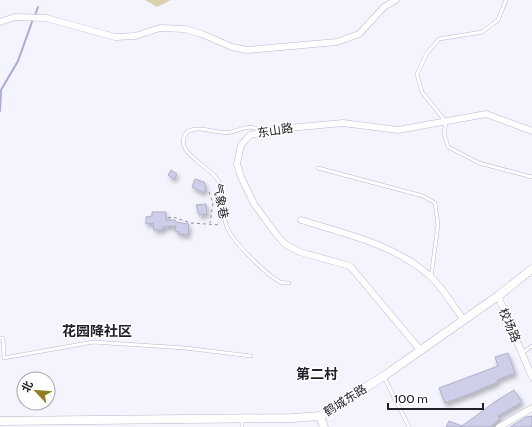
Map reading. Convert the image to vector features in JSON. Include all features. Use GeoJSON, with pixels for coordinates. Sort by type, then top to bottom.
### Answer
{"type":"FeatureCollection","features":[{"type":"Feature","properties":{"kind":"street"},"geometry":{"type":"LineString","coordinates":[[0,22],[15,17],[36,17],[115,37],[135,36],[160,28],[185,29],[202,34],[232,47],[247,50],[337,42],[359,34],[384,7],[396,0]]}},
{"type":"Feature","properties":{"kind":"street","name":"东山路"},"geometry":{"type":"LineString","coordinates":[[421,351],[350,266],[290,248],[276,234],[254,204],[237,164],[238,155],[245,139],[260,131],[308,125],[343,123],[398,130],[486,114],[532,130]]}},
{"type":"Feature","properties":{"kind":"street"},"geometry":{"type":"LineString","coordinates":[[301,220],[386,246],[409,260],[431,277],[464,320]]}},
{"type":"Feature","properties":{"kind":"street","name":"鹤城东路"},"geometry":{"type":"LineString","coordinates":[[0,421],[122,424],[242,423],[320,416],[421,351],[498,296],[532,269]]}},
{"type":"Feature","properties":{"kind":"street","name":"校场路"},"geometry":{"type":"LineString","coordinates":[[498,296],[532,377]]}},
{"type":"Feature","properties":{"kind":"street"},"geometry":{"type":"LineString","coordinates":[[499,427],[532,408]]}},
{"type":"Feature","properties":{"kind":"street"},"geometry":{"type":"LineString","coordinates":[[320,416],[324,427]]}},
{"type":"Feature","properties":{"kind":"lane"},"geometry":{"type":"LineString","coordinates":[[506,0],[498,20],[482,32],[439,39],[427,53],[417,74],[422,92],[446,122],[444,133],[448,147],[479,163],[532,177]]}},
{"type":"Feature","properties":{"kind":"lane","name":"气象巷"},"geometry":{"type":"LineString","coordinates":[[260,131],[252,127],[223,133],[200,128],[188,131],[185,134],[184,141],[186,150],[192,159],[214,173],[219,182],[223,199],[226,226],[237,242],[268,274],[281,282],[289,283]]}},
{"type":"Feature","properties":{"kind":"lane"},"geometry":{"type":"LineString","coordinates":[[318,168],[424,196],[435,203],[438,225],[431,277]]}},
{"type":"Feature","properties":{"kind":"lane"},"geometry":{"type":"LineString","coordinates":[[0,338],[3,338],[4,358],[93,342],[185,348],[251,356]]}},
{"type":"Feature","properties":{"kind":"lane"},"geometry":{"type":"LineString","coordinates":[[522,353],[532,346]]}},
{"type":"Feature","properties":{"kind":"lane"},"geometry":{"type":"LineString","coordinates":[[384,376],[409,427]]}},
{"type":"Feature","properties":{"kind":"path"},"geometry":{"type":"LineString","coordinates":[[209,192],[213,198],[210,224]]}},
{"type":"Feature","properties":{"kind":"path"},"geometry":{"type":"LineString","coordinates":[[168,218],[226,226]]}},
{"type":"Feature","properties":{"kind":"shaded area"},"geometry":{"type":"Polygon","coordinates":[[[145,0],[171,0],[157,7],[145,0]]]}},
{"type":"Feature","properties":{"kind":"building"},"geometry":{"type":"Polygon","coordinates":[[[171,170],[177,174],[174,179],[168,175],[171,170]]]}},
{"type":"Feature","properties":{"kind":"building"},"geometry":{"type":"Polygon","coordinates":[[[195,179],[204,182],[206,186],[204,193],[192,187],[195,179]]]}},
{"type":"Feature","properties":{"kind":"building"},"geometry":{"type":"Polygon","coordinates":[[[206,204],[207,214],[199,215],[196,205],[206,204]]]}},
{"type":"Feature","properties":{"kind":"building"},"geometry":{"type":"Polygon","coordinates":[[[152,212],[166,212],[166,220],[175,220],[176,222],[189,224],[188,235],[179,234],[179,232],[175,231],[176,226],[163,227],[163,230],[154,230],[153,223],[146,224],[146,217],[152,216],[152,212]]]}},
{"type":"Feature","properties":{"kind":"building"},"geometry":{"type":"Polygon","coordinates":[[[508,353],[515,373],[497,380],[498,382],[445,403],[439,388],[498,366],[495,357],[508,353]]]}},
{"type":"Feature","properties":{"kind":"building"},"geometry":{"type":"Polygon","coordinates":[[[514,390],[522,402],[498,416],[500,419],[490,427],[446,427],[449,421],[462,426],[496,401],[514,390]]]}},
{"type":"Feature","properties":{"kind":"building"},"geometry":{"type":"Polygon","coordinates":[[[532,416],[532,426],[530,427],[510,427],[526,417],[532,416]]]}},
{"type":"Feature","properties":{"kind":"waterway"},"geometry":{"type":"LineString","coordinates":[[35,15],[38,7]]}},
{"type":"Feature","properties":{"kind":"waterway"},"geometry":{"type":"LineString","coordinates":[[0,111],[1,90],[18,61],[33,19]]}},
{"type":"Feature","properties":{"kind":"district","name":"花园降社区"},"geometry":{"type":"Point","coordinates":[97,331]}},
{"type":"Feature","properties":{"kind":"district","name":"第二村"},"geometry":{"type":"Point","coordinates":[317,374]}}]}
